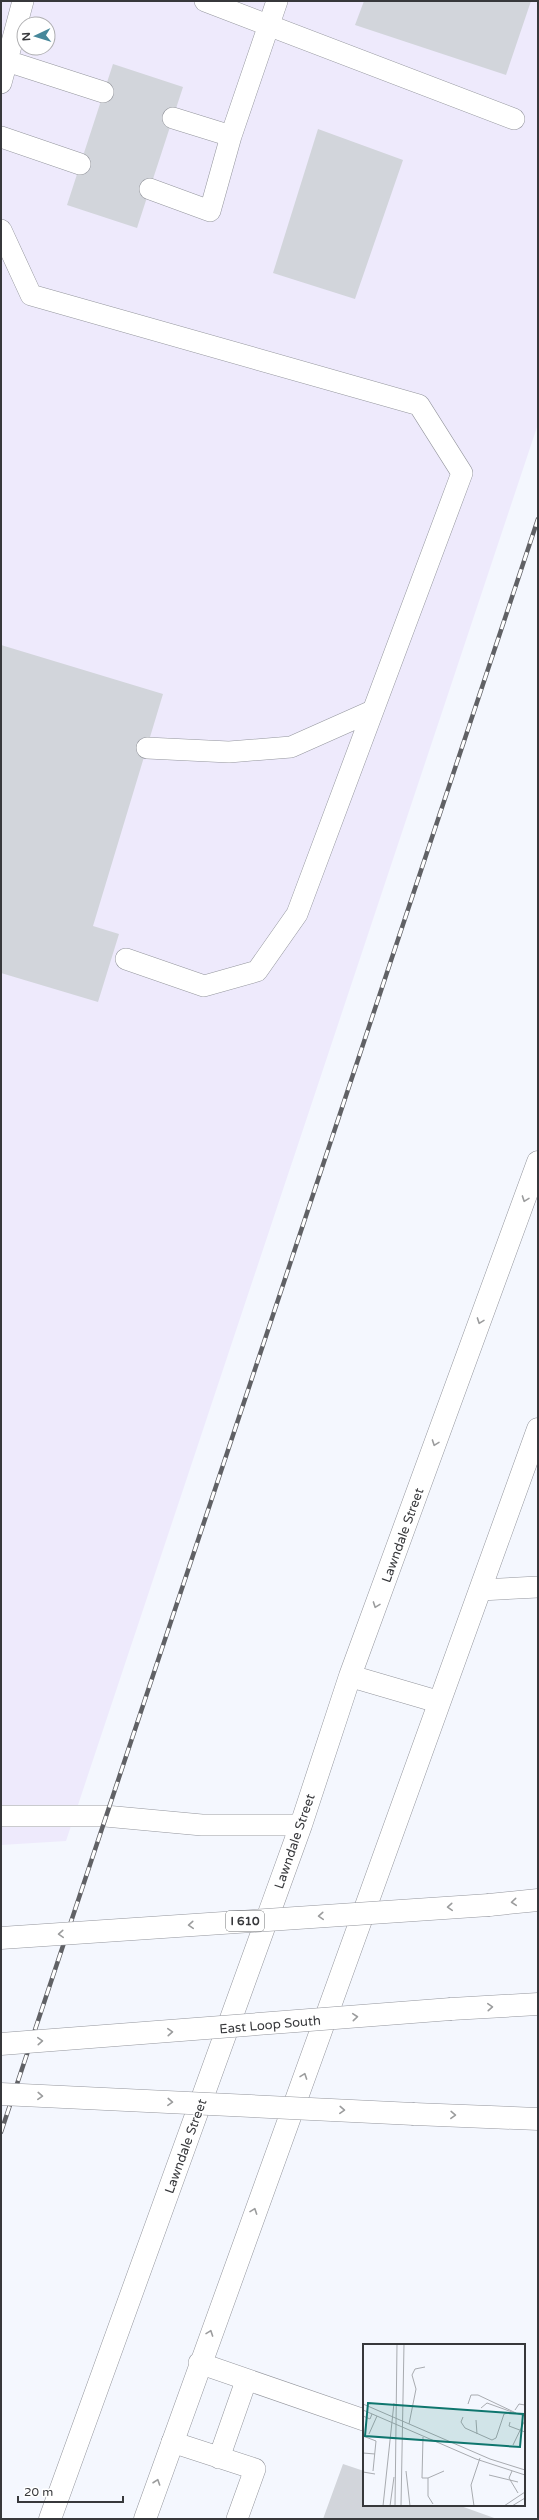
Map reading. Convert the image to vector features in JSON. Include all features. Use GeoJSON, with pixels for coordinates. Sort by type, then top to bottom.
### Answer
{"type":"FeatureCollection","features":[{"type":"Feature","properties":{"kind":"main road","name":"Lawndale Street"},"geometry":{"type":"LineString","coordinates":[[50,2519],[301,1825],[350,1676],[538,1162]]}},
{"type":"Feature","properties":{"kind":"main road"},"geometry":{"type":"LineString","coordinates":[[145,2519],[199,2363],[538,1430]]}},
{"type":"Feature","properties":{"kind":"main road"},"geometry":{"type":"LineString","coordinates":[[350,1676],[439,1702]]}},
{"type":"Feature","properties":{"kind":"main road","name":"I 610"},"geometry":{"type":"LineString","coordinates":[[1,1938],[489,1905],[538,1900]]}},
{"type":"Feature","properties":{"kind":"main road","name":"East Loop South"},"geometry":{"type":"LineString","coordinates":[[1,2044],[451,2009],[538,2004]]}},
{"type":"Feature","properties":{"kind":"main road"},"geometry":{"type":"LineString","coordinates":[[1,2094],[538,2119]]}},
{"type":"Feature","properties":{"kind":"lane"},"geometry":{"type":"LineString","coordinates":[[1,83],[23,1]]}},
{"type":"Feature","properties":{"kind":"lane"},"geometry":{"type":"LineString","coordinates":[[205,1],[514,119]]}},
{"type":"Feature","properties":{"kind":"lane"},"geometry":{"type":"LineString","coordinates":[[150,189],[210,211],[231,136],[278,1]]}},
{"type":"Feature","properties":{"kind":"lane"},"geometry":{"type":"LineString","coordinates":[[7,61],[103,92]]}},
{"type":"Feature","properties":{"kind":"lane"},"geometry":{"type":"LineString","coordinates":[[173,118],[231,136]]}},
{"type":"Feature","properties":{"kind":"lane"},"geometry":{"type":"LineString","coordinates":[[1,137],[80,164]]}},
{"type":"Feature","properties":{"kind":"lane"},"geometry":{"type":"LineString","coordinates":[[1,230],[31,295],[419,405],[462,472],[297,914],[257,972],[204,986],[126,959]]}},
{"type":"Feature","properties":{"kind":"lane"},"geometry":{"type":"LineString","coordinates":[[147,748],[229,752],[291,747],[372,711]]}},
{"type":"Feature","properties":{"kind":"lane"},"geometry":{"type":"LineString","coordinates":[[480,1590],[538,1587]]}},
{"type":"Feature","properties":{"kind":"lane"},"geometry":{"type":"LineString","coordinates":[[1,1816],[105,1816],[202,1825],[301,1825]]}},
{"type":"Feature","properties":{"kind":"lane"},"geometry":{"type":"LineString","coordinates":[[199,2363],[246,2381],[363,2420]]}},
{"type":"Feature","properties":{"kind":"lane"},"geometry":{"type":"LineString","coordinates":[[219,2458],[246,2381]]}},
{"type":"Feature","properties":{"kind":"lane"},"geometry":{"type":"LineString","coordinates":[[172,2442],[255,2469],[237,2519]]}},
{"type":"Feature","properties":{"kind":"shaded area"},"geometry":{"type":"Polygon","coordinates":[[[1,1],[538,1],[538,424],[66,1841],[1,1845],[1,1]]]}},
{"type":"Feature","properties":{"kind":"building"},"geometry":{"type":"Polygon","coordinates":[[[364,1],[531,1],[506,75],[355,25],[364,1]]]}},
{"type":"Feature","properties":{"kind":"building"},"geometry":{"type":"Polygon","coordinates":[[[113,64],[183,87],[137,228],[67,205],[113,64]]]}},
{"type":"Feature","properties":{"kind":"building"},"geometry":{"type":"Polygon","coordinates":[[[318,129],[403,160],[355,299],[273,273],[318,129]]]}},
{"type":"Feature","properties":{"kind":"building"},"geometry":{"type":"Polygon","coordinates":[[[1,645],[163,694],[93,926],[119,934],[98,1002],[1,973],[1,645]]]}},
{"type":"Feature","properties":{"kind":"building"},"geometry":{"type":"Polygon","coordinates":[[[343,2464],[363,2471],[363,2506],[461,2506],[497,2519],[323,2519],[343,2464]]]}},
{"type":"Feature","properties":{"kind":"railway"},"geometry":{"type":"LineString","coordinates":[[1,2132],[538,519]]}}]}
